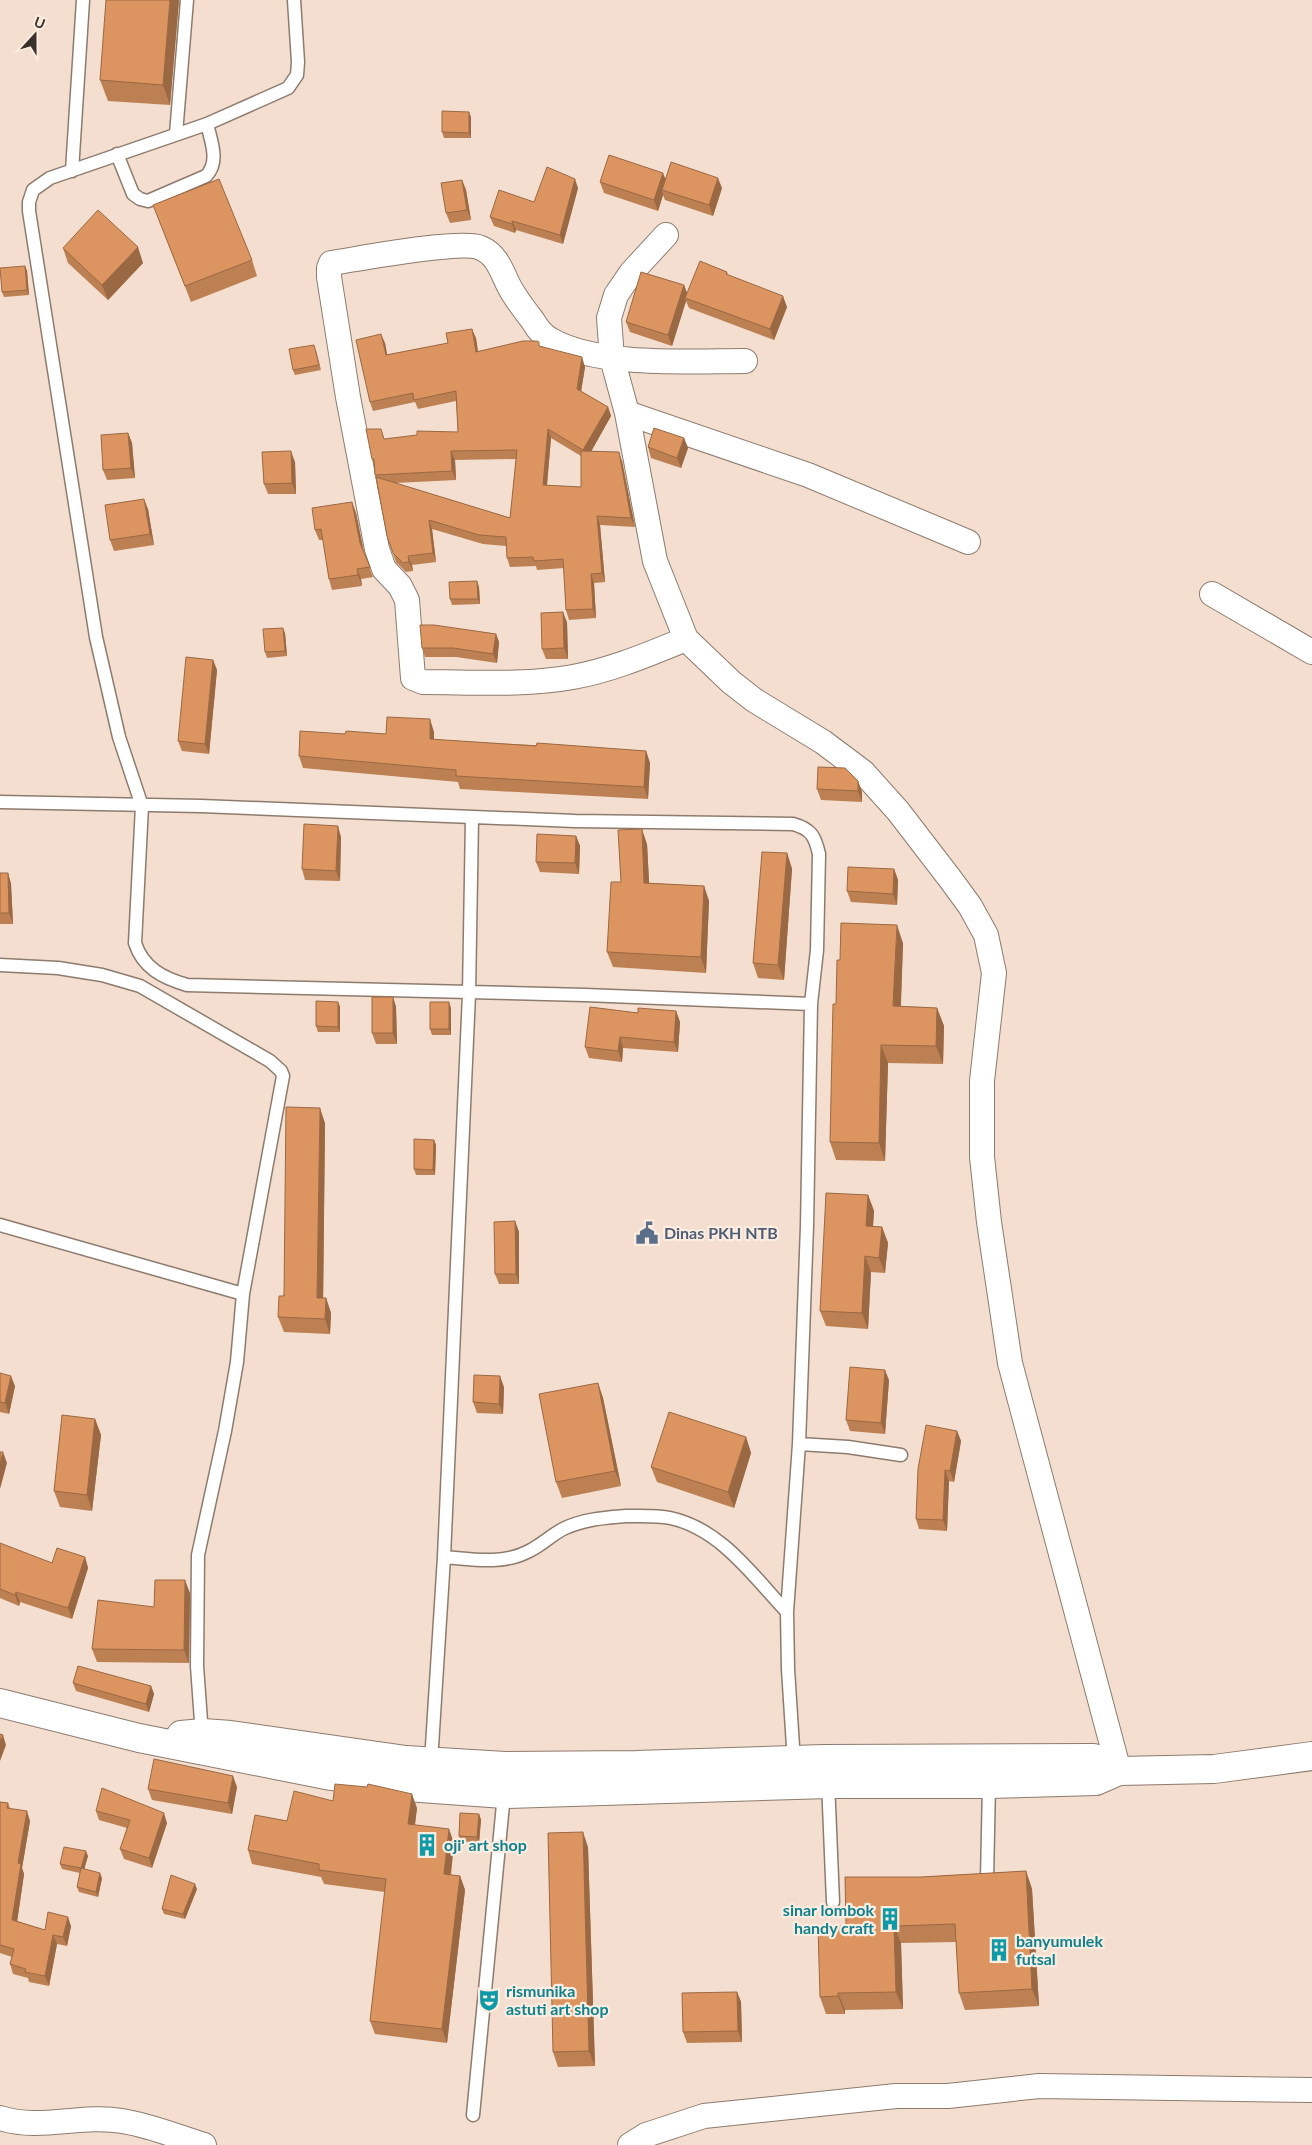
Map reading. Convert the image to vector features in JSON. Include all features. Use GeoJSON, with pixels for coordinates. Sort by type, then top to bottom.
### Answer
{"type":"FeatureCollection","features":[{"type":"Feature","properties":{"kind":"main road"},"geometry":{"type":"LineString","coordinates":[[0,1703],[139,1738],[202,1741],[266,1739],[418,1761],[505,1766],[793,1759],[826,1772],[989,1784],[1096,1780],[1119,1771],[1214,1769],[1312,1756]]}},
{"type":"Feature","properties":{"kind":"main road"},"geometry":{"type":"LineString","coordinates":[[202,1741],[331,1776],[407,1787],[504,1794],[799,1786],[826,1772],[1094,1758],[1119,1771]]}},
{"type":"Feature","properties":{"kind":"main road"},"geometry":{"type":"LineString","coordinates":[[407,1787],[418,1761]]}},
{"type":"Feature","properties":{"kind":"street"},"geometry":{"type":"LineString","coordinates":[[666,235],[631,274],[616,295],[609,318],[612,358],[627,413],[654,561],[686,639],[730,682],[754,700],[823,742],[863,772],[898,811],[952,880],[970,906],[986,935],[994,973],[982,1081],[982,1157],[989,1222],[1010,1363],[1119,1771]]}},
{"type":"Feature","properties":{"kind":"street"},"geometry":{"type":"LineString","coordinates":[[686,639],[626,664],[573,677],[526,682],[422,682],[413,678],[407,600],[400,586],[384,569],[377,549],[348,397],[328,277],[329,268],[332,263],[444,246],[466,245],[481,247],[494,257],[512,292],[538,329],[550,340],[572,348],[612,358],[660,361],[745,361]]}},
{"type":"Feature","properties":{"kind":"street"},"geometry":{"type":"LineString","coordinates":[[627,413],[808,475],[968,542]]}},
{"type":"Feature","properties":{"kind":"street"},"geometry":{"type":"LineString","coordinates":[[1212,594],[1312,652]]}},
{"type":"Feature","properties":{"kind":"street"},"geometry":{"type":"LineString","coordinates":[[630,2145],[646,2135],[704,2116],[887,2097],[948,2096],[1039,2086],[1312,2090]]}},
{"type":"Feature","properties":{"kind":"street"},"geometry":{"type":"LineString","coordinates":[[0,2118],[16,2123],[48,2123],[80,2119],[122,2121],[204,2145]]}},
{"type":"Feature","properties":{"kind":"lane"},"geometry":{"type":"LineString","coordinates":[[72,171],[83,0]]}},
{"type":"Feature","properties":{"kind":"lane"},"geometry":{"type":"LineString","coordinates":[[176,134],[187,0]]}},
{"type":"Feature","properties":{"kind":"lane"},"geometry":{"type":"LineString","coordinates":[[294,0],[298,53],[297,75],[288,88],[207,124],[50,178],[37,186],[31,195],[29,211],[96,637],[119,738],[142,806],[135,943],[138,953],[161,976],[187,985],[811,1004]]}},
{"type":"Feature","properties":{"kind":"lane"},"geometry":{"type":"LineString","coordinates":[[117,154],[133,194],[140,199],[148,201],[206,176],[212,169],[214,160],[207,124]]}},
{"type":"Feature","properties":{"kind":"lane"},"geometry":{"type":"LineString","coordinates":[[0,802],[329,811],[472,818],[794,824],[808,829],[816,840],[819,854],[817,950],[811,1004],[807,1226],[799,1444],[787,1612],[793,1759],[799,1786]]}},
{"type":"Feature","properties":{"kind":"lane"},"geometry":{"type":"LineString","coordinates":[[418,1761],[444,1557],[469,994],[472,818]]}},
{"type":"Feature","properties":{"kind":"lane"},"geometry":{"type":"LineString","coordinates":[[0,965],[76,971],[102,975],[140,986],[270,1061],[281,1071],[283,1084],[255,1220],[243,1294],[237,1362],[198,1555],[197,1666],[202,1741]]}},
{"type":"Feature","properties":{"kind":"lane"},"geometry":{"type":"LineString","coordinates":[[0,1225],[243,1294]]}},
{"type":"Feature","properties":{"kind":"lane"},"geometry":{"type":"LineString","coordinates":[[799,1444],[848,1447],[901,1455]]}},
{"type":"Feature","properties":{"kind":"lane"},"geometry":{"type":"LineString","coordinates":[[444,1557],[484,1560],[505,1559],[526,1553],[563,1528],[588,1519],[645,1515],[671,1518],[694,1526],[720,1542],[787,1612]]}},
{"type":"Feature","properties":{"kind":"lane"},"geometry":{"type":"LineString","coordinates":[[826,1772],[833,1902]]}},
{"type":"Feature","properties":{"kind":"lane"},"geometry":{"type":"LineString","coordinates":[[987,1879],[989,1784]]}},
{"type":"Feature","properties":{"kind":"lane"},"geometry":{"type":"LineString","coordinates":[[473,2115],[504,1794]]}},
{"type":"Feature","properties":{"kind":"building"},"geometry":{"type":"Polygon","coordinates":[[[106,0],[170,0],[163,85],[100,80],[106,0]]]}},
{"type":"Feature","properties":{"kind":"building"},"geometry":{"type":"Polygon","coordinates":[[[442,111],[469,112],[469,133],[442,132],[442,111]]]}},
{"type":"Feature","properties":{"kind":"building"},"geometry":{"type":"Polygon","coordinates":[[[609,155],[663,173],[654,200],[600,182],[609,155]]]}},
{"type":"Feature","properties":{"kind":"building"},"geometry":{"type":"Polygon","coordinates":[[[671,162],[718,178],[709,205],[662,190],[671,162]]]}},
{"type":"Feature","properties":{"kind":"building"},"geometry":{"type":"Polygon","coordinates":[[[547,167],[575,179],[560,235],[512,221],[512,224],[490,217],[499,190],[534,202],[547,167]]]}},
{"type":"Feature","properties":{"kind":"building"},"geometry":{"type":"Polygon","coordinates":[[[219,179],[252,260],[185,286],[153,205],[219,179]]]}},
{"type":"Feature","properties":{"kind":"building"},"geometry":{"type":"Polygon","coordinates":[[[462,180],[467,210],[446,213],[441,183],[462,180]]]}},
{"type":"Feature","properties":{"kind":"building"},"geometry":{"type":"Polygon","coordinates":[[[98,210],[138,247],[102,285],[63,248],[98,210]]]}},
{"type":"Feature","properties":{"kind":"building"},"geometry":{"type":"Polygon","coordinates":[[[700,261],[727,272],[726,274],[783,296],[770,329],[685,298],[700,261]]]}},
{"type":"Feature","properties":{"kind":"building"},"geometry":{"type":"Polygon","coordinates":[[[25,266],[27,290],[2,292],[0,268],[25,266]]]}},
{"type":"Feature","properties":{"kind":"building"},"geometry":{"type":"Polygon","coordinates":[[[641,272],[684,285],[668,335],[626,322],[641,272]]]}},
{"type":"Feature","properties":{"kind":"building"},"geometry":{"type":"Polygon","coordinates":[[[472,329],[476,352],[523,341],[537,341],[539,346],[582,357],[577,389],[608,407],[583,450],[548,429],[543,485],[581,487],[581,451],[619,452],[631,518],[597,516],[602,573],[591,574],[593,609],[566,610],[563,559],[534,561],[533,557],[507,558],[506,537],[479,535],[429,520],[433,553],[408,556],[409,562],[403,563],[393,553],[387,536],[376,477],[510,518],[517,450],[451,451],[452,471],[375,475],[374,459],[372,459],[366,429],[381,429],[384,439],[417,435],[417,431],[458,432],[456,391],[414,400],[413,393],[370,402],[356,340],[381,334],[386,355],[448,343],[446,333],[472,329]]]}},
{"type":"Feature","properties":{"kind":"building"},"geometry":{"type":"Polygon","coordinates":[[[314,345],[319,365],[293,370],[289,349],[314,345]]]}},
{"type":"Feature","properties":{"kind":"building"},"geometry":{"type":"Polygon","coordinates":[[[654,428],[684,438],[677,458],[648,447],[654,428]]]}},
{"type":"Feature","properties":{"kind":"building"},"geometry":{"type":"Polygon","coordinates":[[[128,433],[131,468],[103,470],[101,435],[128,433]]]}},
{"type":"Feature","properties":{"kind":"building"},"geometry":{"type":"Polygon","coordinates":[[[291,451],[292,483],[264,484],[262,452],[291,451]]]}},
{"type":"Feature","properties":{"kind":"building"},"geometry":{"type":"Polygon","coordinates":[[[144,499],[150,534],[110,540],[105,505],[144,499]]]}},
{"type":"Feature","properties":{"kind":"building"},"geometry":{"type":"Polygon","coordinates":[[[352,502],[360,543],[370,567],[357,569],[358,575],[329,579],[321,529],[315,530],[312,508],[352,502]]]}},
{"type":"Feature","properties":{"kind":"building"},"geometry":{"type":"Polygon","coordinates":[[[477,581],[478,599],[450,599],[449,582],[477,581]]]}},
{"type":"Feature","properties":{"kind":"building"},"geometry":{"type":"Polygon","coordinates":[[[563,612],[564,648],[542,649],[541,613],[563,612]]]}},
{"type":"Feature","properties":{"kind":"building"},"geometry":{"type":"Polygon","coordinates":[[[420,625],[434,625],[496,634],[493,654],[453,648],[422,648],[420,625]]]}},
{"type":"Feature","properties":{"kind":"building"},"geometry":{"type":"Polygon","coordinates":[[[283,628],[285,651],[265,652],[263,629],[283,628]]]}},
{"type":"Feature","properties":{"kind":"building"},"geometry":{"type":"Polygon","coordinates":[[[186,657],[213,660],[205,744],[178,741],[186,657]]]}},
{"type":"Feature","properties":{"kind":"building"},"geometry":{"type":"Polygon","coordinates":[[[387,717],[430,719],[430,739],[536,746],[537,743],[646,751],[644,787],[456,776],[456,770],[299,756],[300,731],[345,734],[346,731],[386,734],[387,717]]]}},
{"type":"Feature","properties":{"kind":"building"},"geometry":{"type":"Polygon","coordinates":[[[818,767],[845,768],[858,781],[858,791],[817,789],[818,767]]]}},
{"type":"Feature","properties":{"kind":"building"},"geometry":{"type":"Polygon","coordinates":[[[304,824],[338,826],[336,871],[302,869],[304,824]]]}},
{"type":"Feature","properties":{"kind":"building"},"geometry":{"type":"Polygon","coordinates":[[[642,829],[644,883],[704,886],[701,957],[607,952],[611,882],[621,882],[618,830],[642,829]]]}},
{"type":"Feature","properties":{"kind":"building"},"geometry":{"type":"Polygon","coordinates":[[[537,834],[576,836],[575,863],[536,862],[537,834]]]}},
{"type":"Feature","properties":{"kind":"building"},"geometry":{"type":"Polygon","coordinates":[[[762,852],[787,853],[778,965],[753,963],[762,852]]]}},
{"type":"Feature","properties":{"kind":"building"},"geometry":{"type":"Polygon","coordinates":[[[848,867],[894,869],[893,894],[847,891],[848,867]]]}},
{"type":"Feature","properties":{"kind":"building"},"geometry":{"type":"Polygon","coordinates":[[[0,873],[8,873],[9,913],[0,913],[0,873]]]}},
{"type":"Feature","properties":{"kind":"building"},"geometry":{"type":"Polygon","coordinates":[[[841,923],[897,925],[893,1006],[937,1008],[936,1046],[881,1045],[879,1143],[830,1142],[833,1004],[836,1004],[837,960],[840,960],[841,923]]]}},
{"type":"Feature","properties":{"kind":"building"},"geometry":{"type":"Polygon","coordinates":[[[372,997],[393,997],[393,1033],[372,1033],[372,997]]]}},
{"type":"Feature","properties":{"kind":"building"},"geometry":{"type":"Polygon","coordinates":[[[316,1001],[338,1002],[338,1027],[316,1026],[316,1001]]]}},
{"type":"Feature","properties":{"kind":"building"},"geometry":{"type":"Polygon","coordinates":[[[430,1002],[449,1002],[449,1029],[430,1029],[430,1002]]]}},
{"type":"Feature","properties":{"kind":"building"},"geometry":{"type":"Polygon","coordinates":[[[590,1007],[638,1013],[638,1008],[676,1011],[674,1042],[620,1037],[618,1051],[585,1047],[590,1007]]]}},
{"type":"Feature","properties":{"kind":"building"},"geometry":{"type":"Polygon","coordinates":[[[286,1107],[320,1108],[317,1298],[326,1298],[325,1319],[278,1317],[279,1296],[284,1296],[286,1107]]]}},
{"type":"Feature","properties":{"kind":"building"},"geometry":{"type":"Polygon","coordinates":[[[414,1139],[434,1140],[433,1170],[414,1169],[414,1139]]]}},
{"type":"Feature","properties":{"kind":"building"},"geometry":{"type":"Polygon","coordinates":[[[826,1193],[868,1195],[866,1226],[882,1227],[879,1258],[865,1256],[862,1313],[820,1311],[826,1193]]]}},
{"type":"Feature","properties":{"kind":"building"},"geometry":{"type":"Polygon","coordinates":[[[515,1221],[516,1274],[495,1274],[494,1222],[515,1221]]]}},
{"type":"Feature","properties":{"kind":"building"},"geometry":{"type":"Polygon","coordinates":[[[850,1367],[885,1370],[881,1423],[846,1420],[850,1367]]]}},
{"type":"Feature","properties":{"kind":"building"},"geometry":{"type":"Polygon","coordinates":[[[0,1373],[11,1376],[5,1403],[0,1402],[0,1373]]]}},
{"type":"Feature","properties":{"kind":"building"},"geometry":{"type":"Polygon","coordinates":[[[474,1375],[500,1376],[499,1404],[473,1402],[474,1375]]]}},
{"type":"Feature","properties":{"kind":"building"},"geometry":{"type":"Polygon","coordinates":[[[598,1383],[615,1471],[556,1482],[539,1394],[598,1383]]]}},
{"type":"Feature","properties":{"kind":"building"},"geometry":{"type":"Polygon","coordinates":[[[669,1412],[746,1437],[728,1492],[651,1467],[669,1412]]]}},
{"type":"Feature","properties":{"kind":"building"},"geometry":{"type":"Polygon","coordinates":[[[62,1415],[95,1419],[87,1495],[54,1491],[62,1415]]]}},
{"type":"Feature","properties":{"kind":"building"},"geometry":{"type":"Polygon","coordinates":[[[926,1425],[957,1431],[950,1471],[945,1470],[943,1520],[916,1519],[918,1469],[926,1425]]]}},
{"type":"Feature","properties":{"kind":"building"},"geometry":{"type":"Polygon","coordinates":[[[0,1452],[3,1452],[0,1464],[0,1452]]]}},
{"type":"Feature","properties":{"kind":"building"},"geometry":{"type":"Polygon","coordinates":[[[0,1543],[52,1563],[57,1548],[85,1557],[68,1608],[16,1592],[15,1595],[0,1589],[0,1543]]]}},
{"type":"Feature","properties":{"kind":"building"},"geometry":{"type":"Polygon","coordinates":[[[155,1580],[185,1580],[184,1650],[92,1649],[98,1600],[154,1607],[155,1580]]]}},
{"type":"Feature","properties":{"kind":"building"},"geometry":{"type":"Polygon","coordinates":[[[78,1666],[151,1686],[146,1704],[73,1683],[78,1666]]]}},
{"type":"Feature","properties":{"kind":"building"},"geometry":{"type":"Polygon","coordinates":[[[154,1759],[233,1776],[228,1803],[148,1789],[154,1759]]]}},
{"type":"Feature","properties":{"kind":"building"},"geometry":{"type":"Polygon","coordinates":[[[335,1784],[367,1787],[368,1784],[412,1794],[408,1824],[449,1829],[444,1874],[460,1876],[442,2029],[370,2021],[386,1879],[319,1870],[319,1864],[248,1850],[255,1815],[287,1821],[294,1791],[333,1801],[335,1784]]]}},
{"type":"Feature","properties":{"kind":"building"},"geometry":{"type":"Polygon","coordinates":[[[102,1788],[164,1813],[149,1858],[120,1849],[130,1820],[96,1811],[102,1788]]]}},
{"type":"Feature","properties":{"kind":"building"},"geometry":{"type":"Polygon","coordinates":[[[0,1802],[8,1803],[7,1808],[27,1811],[18,1863],[21,1864],[12,1920],[45,1930],[48,1912],[68,1917],[63,1937],[53,1935],[45,1976],[25,1972],[26,1969],[10,1964],[14,1949],[0,1945],[0,1802]]]}},
{"type":"Feature","properties":{"kind":"building"},"geometry":{"type":"Polygon","coordinates":[[[460,1813],[479,1814],[477,1837],[459,1836],[460,1813]]]}},
{"type":"Feature","properties":{"kind":"building"},"geometry":{"type":"Polygon","coordinates":[[[583,1832],[589,2051],[553,2052],[548,1833],[583,1832]]]}},
{"type":"Feature","properties":{"kind":"building"},"geometry":{"type":"Polygon","coordinates":[[[64,1847],[86,1851],[81,1868],[60,1864],[64,1847]]]}},
{"type":"Feature","properties":{"kind":"building"},"geometry":{"type":"Polygon","coordinates":[[[81,1868],[100,1873],[96,1892],[77,1887],[81,1868]]]}},
{"type":"Feature","properties":{"kind":"building"},"geometry":{"type":"Polygon","coordinates":[[[1026,1871],[1032,1989],[959,1993],[955,1924],[894,1926],[896,1992],[838,1993],[838,1996],[820,1997],[818,1927],[846,1926],[845,1877],[921,1877],[1026,1871]]]}},
{"type":"Feature","properties":{"kind":"building"},"geometry":{"type":"Polygon","coordinates":[[[171,1875],[195,1884],[183,1914],[162,1909],[171,1875]]]}},
{"type":"Feature","properties":{"kind":"building"},"geometry":{"type":"Polygon","coordinates":[[[737,1992],[738,2031],[683,2032],[682,1993],[737,1992]]]}},
{"type":"Feature","properties":{"kind":"place","name":"Dinas PKH NTB"},"geometry":{"type":"Point","coordinates":[647,1233]}},
{"type":"Feature","properties":{"kind":"place","name":"oji' art shop"},"geometry":{"type":"Point","coordinates":[427,1845]}},
{"type":"Feature","properties":{"kind":"place","name":"sinar lombok handy craft"},"geometry":{"type":"Point","coordinates":[890,1919]}},
{"type":"Feature","properties":{"kind":"place","name":"banyumulek futsal"},"geometry":{"type":"Point","coordinates":[999,1950]}},
{"type":"Feature","properties":{"kind":"place","name":"rismunika astuti art shop"},"geometry":{"type":"Point","coordinates":[489,2000]}}]}
